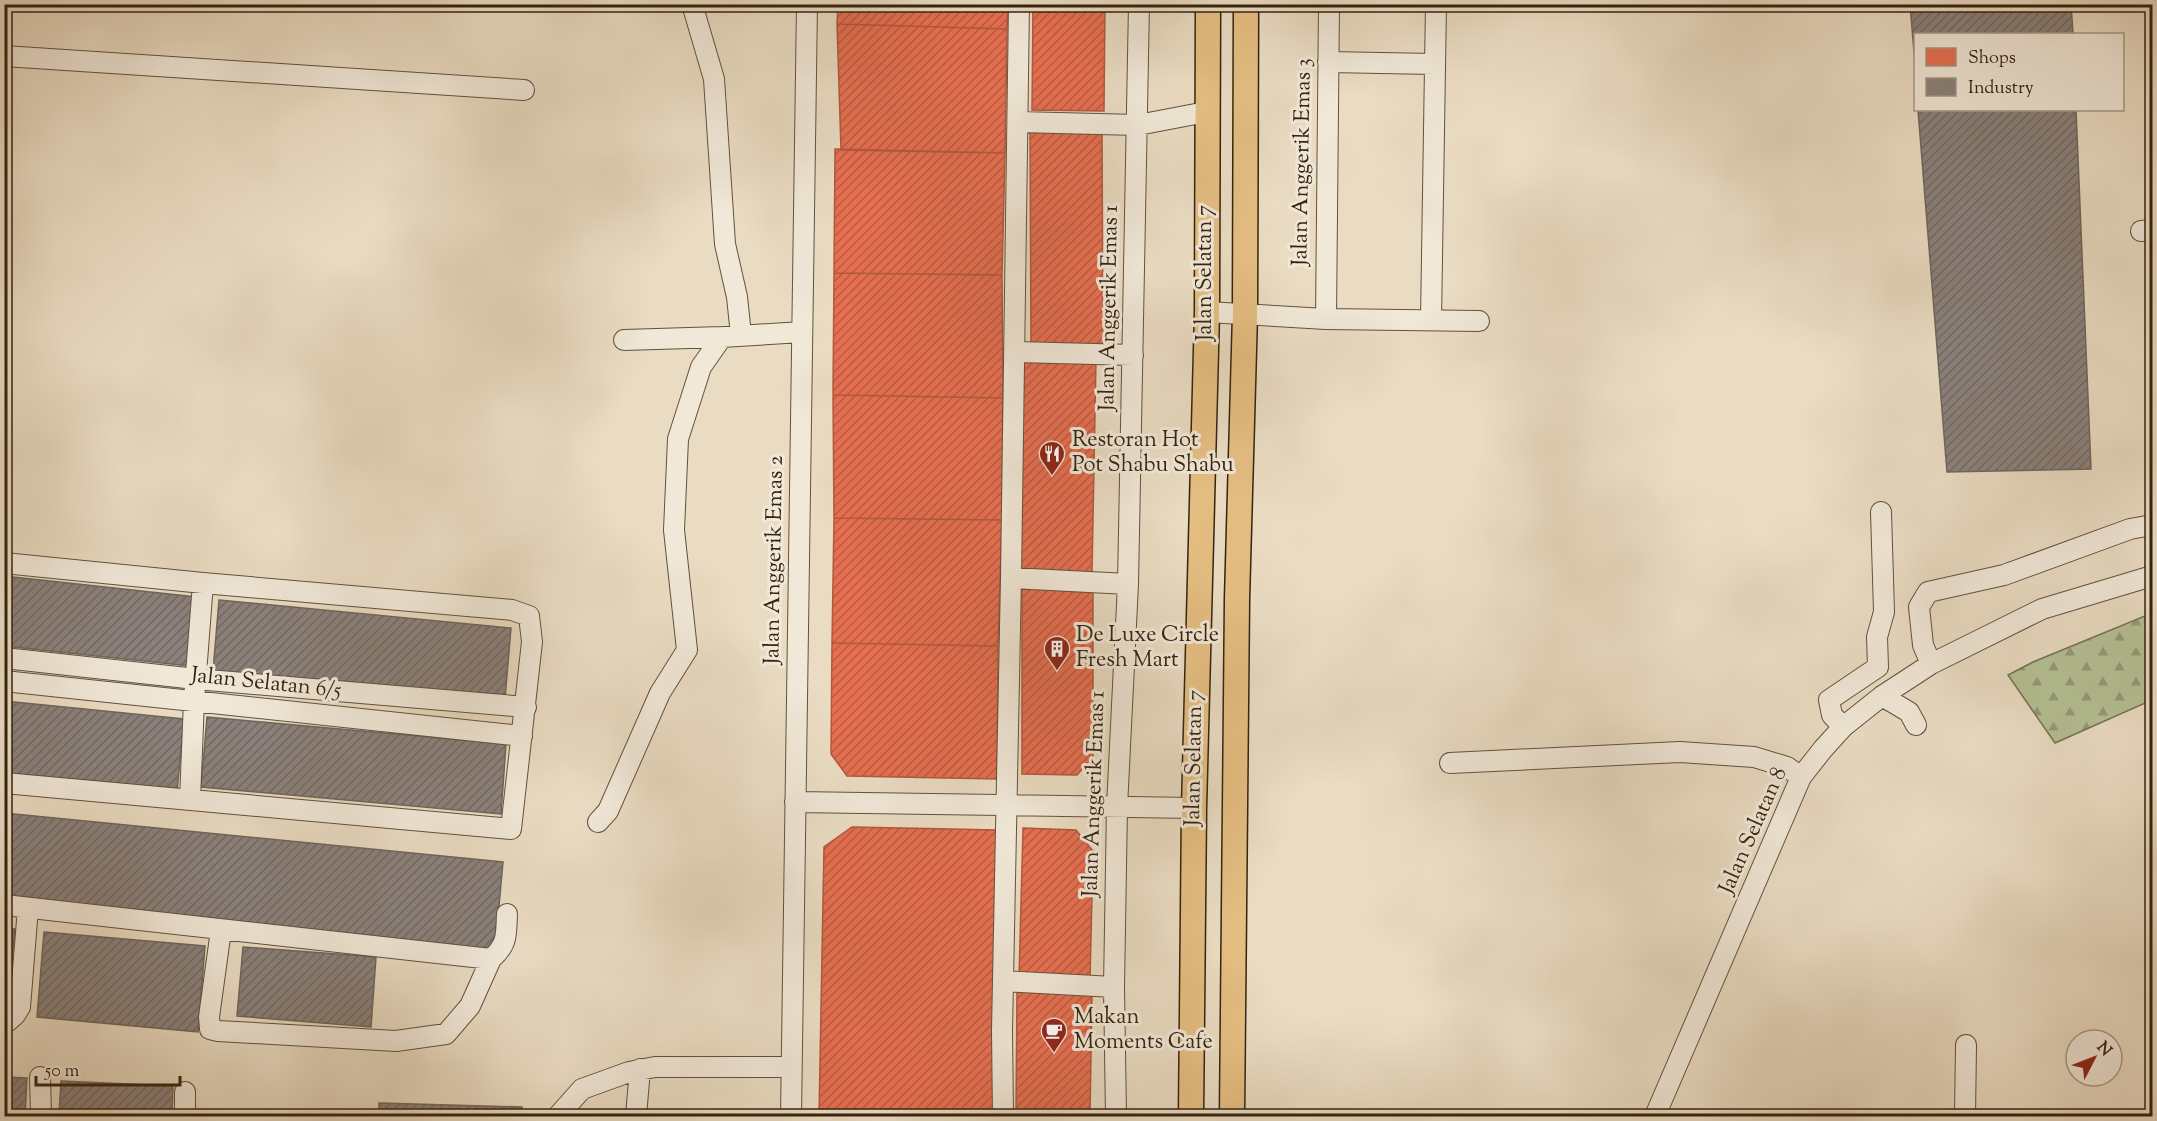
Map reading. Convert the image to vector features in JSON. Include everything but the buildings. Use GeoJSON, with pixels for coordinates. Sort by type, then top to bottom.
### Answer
{"type":"FeatureCollection","features":[{"type":"Feature","properties":{"kind":"main road","name":"Jalan Selatan 7"},"geometry":{"type":"LineString","coordinates":[[1191,1116],[1194,808],[1207,312],[1206,112],[1209,4]]}},
{"type":"Feature","properties":{"kind":"main road","name":"Jalan Selatan 7"},"geometry":{"type":"LineString","coordinates":[[1232,1116],[1237,588],[1245,314],[1246,4]]}},
{"type":"Feature","properties":{"kind":"street"},"geometry":{"type":"LineString","coordinates":[[692,4],[714,80],[724,244],[737,297],[741,335]]}},
{"type":"Feature","properties":{"kind":"street","name":"Jalan Anggerik Emas 2"},"geometry":{"type":"LineString","coordinates":[[791,1116],[807,4]]}},
{"type":"Feature","properties":{"kind":"street"},"geometry":{"type":"LineString","coordinates":[[1003,1116],[1003,981],[1019,4]]}},
{"type":"Feature","properties":{"kind":"street","name":"Jalan Anggerik Emas 1"},"geometry":{"type":"LineString","coordinates":[[1116,1116],[1114,987],[1117,807],[1128,584],[1139,4]]}},
{"type":"Feature","properties":{"kind":"street","name":"Jalan Anggerik Emas 3"},"geometry":{"type":"LineString","coordinates":[[1326,319],[1329,4]]}},
{"type":"Feature","properties":{"kind":"street"},"geometry":{"type":"LineString","coordinates":[[1431,320],[1436,4]]}},
{"type":"Feature","properties":{"kind":"street"},"geometry":{"type":"LineString","coordinates":[[4,56],[524,90]]}},
{"type":"Feature","properties":{"kind":"street"},"geometry":{"type":"LineString","coordinates":[[1328,62],[1434,64]]}},
{"type":"Feature","properties":{"kind":"street"},"geometry":{"type":"LineString","coordinates":[[1018,122],[1138,125],[1206,112]]}},
{"type":"Feature","properties":{"kind":"street"},"geometry":{"type":"LineString","coordinates":[[1207,312],[1326,319],[1479,321]]}},
{"type":"Feature","properties":{"kind":"street"},"geometry":{"type":"LineString","coordinates":[[624,340],[802,332]]}},
{"type":"Feature","properties":{"kind":"street"},"geometry":{"type":"LineString","coordinates":[[598,822],[608,811],[660,693],[687,650],[674,530],[678,439],[701,367],[722,337]]}},
{"type":"Feature","properties":{"kind":"street"},"geometry":{"type":"LineString","coordinates":[[1014,351],[1133,355]]}},
{"type":"Feature","properties":{"kind":"street"},"geometry":{"type":"LineString","coordinates":[[1843,727],[1832,715],[1828,700],[1878,667],[1877,638],[1884,612],[1881,512]]}},
{"type":"Feature","properties":{"kind":"street"},"geometry":{"type":"LineString","coordinates":[[1931,664],[1923,645],[1919,607],[1928,592],[2004,575],[2130,530],[2152,525]]}},
{"type":"Feature","properties":{"kind":"street"},"geometry":{"type":"LineString","coordinates":[[4,563],[512,610],[529,616],[532,642],[511,829],[4,783]]}},
{"type":"Feature","properties":{"kind":"street","name":"Jalan Selatan 8"},"geometry":{"type":"LineString","coordinates":[[1655,1116],[1801,777],[1843,727],[1881,696],[1931,664],[2042,609],[2152,576]]}},
{"type":"Feature","properties":{"kind":"street"},"geometry":{"type":"LineString","coordinates":[[1011,578],[1128,584]]}},
{"type":"Feature","properties":{"kind":"street"},"geometry":{"type":"LineString","coordinates":[[190,800],[194,700],[203,583]]}},
{"type":"Feature","properties":{"kind":"street"},"geometry":{"type":"LineString","coordinates":[[4,658],[196,679],[526,707]]}},
{"type":"Feature","properties":{"kind":"street","name":"Jalan Selatan 6/5"},"geometry":{"type":"LineString","coordinates":[[4,681],[522,736]]}},
{"type":"Feature","properties":{"kind":"street"},"geometry":{"type":"LineString","coordinates":[[1881,696],[1909,712],[1916,725]]}},
{"type":"Feature","properties":{"kind":"street"},"geometry":{"type":"LineString","coordinates":[[1450,763],[1680,752],[1754,757],[1787,767],[1801,777]]}},
{"type":"Feature","properties":{"kind":"street"},"geometry":{"type":"LineString","coordinates":[[795,802],[1194,808]]}},
{"type":"Feature","properties":{"kind":"street"},"geometry":{"type":"LineString","coordinates":[[4,905],[491,959]]}},
{"type":"Feature","properties":{"kind":"street"},"geometry":{"type":"LineString","coordinates":[[4,1022],[15,1016],[20,1007],[28,908]]}},
{"type":"Feature","properties":{"kind":"street"},"geometry":{"type":"LineString","coordinates":[[221,930],[209,1017],[210,1029],[396,1041],[446,1034],[471,1006],[491,959],[501,951],[506,942],[507,914]]}},
{"type":"Feature","properties":{"kind":"street"},"geometry":{"type":"LineString","coordinates":[[1003,981],[1114,987]]}},
{"type":"Feature","properties":{"kind":"street"},"geometry":{"type":"LineString","coordinates":[[1965,1116],[1966,1045]]}},
{"type":"Feature","properties":{"kind":"street"},"geometry":{"type":"LineString","coordinates":[[558,1116],[582,1089],[608,1078],[640,1069],[790,1067]]}},
{"type":"Feature","properties":{"kind":"street"},"geometry":{"type":"LineString","coordinates":[[636,1116],[640,1069]]}},
{"type":"Feature","properties":{"kind":"street"},"geometry":{"type":"LineString","coordinates":[[40,1077],[41,1116]]}},
{"type":"Feature","properties":{"kind":"street"},"geometry":{"type":"LineString","coordinates":[[185,1092],[185,1116]]}},
{"type":"Feature","properties":{"kind":"green space"},"geometry":{"type":"Polygon","coordinates":[[[2152,613],[2152,707],[2145,703],[2055,743],[2008,675],[2033,662],[2152,613]]]}},
{"type":"Feature","properties":{"kind":"place","name":"Restoran Hot Pot Shabu Shabu"},"geometry":{"type":"Point","coordinates":[1052,477]}},
{"type":"Feature","properties":{"kind":"place","name":"De Luxe Circle Fresh Mart"},"geometry":{"type":"Point","coordinates":[1057,672]}},
{"type":"Feature","properties":{"kind":"place","name":"Makan Moments Cafe"},"geometry":{"type":"Point","coordinates":[1054,1054]}}]}
